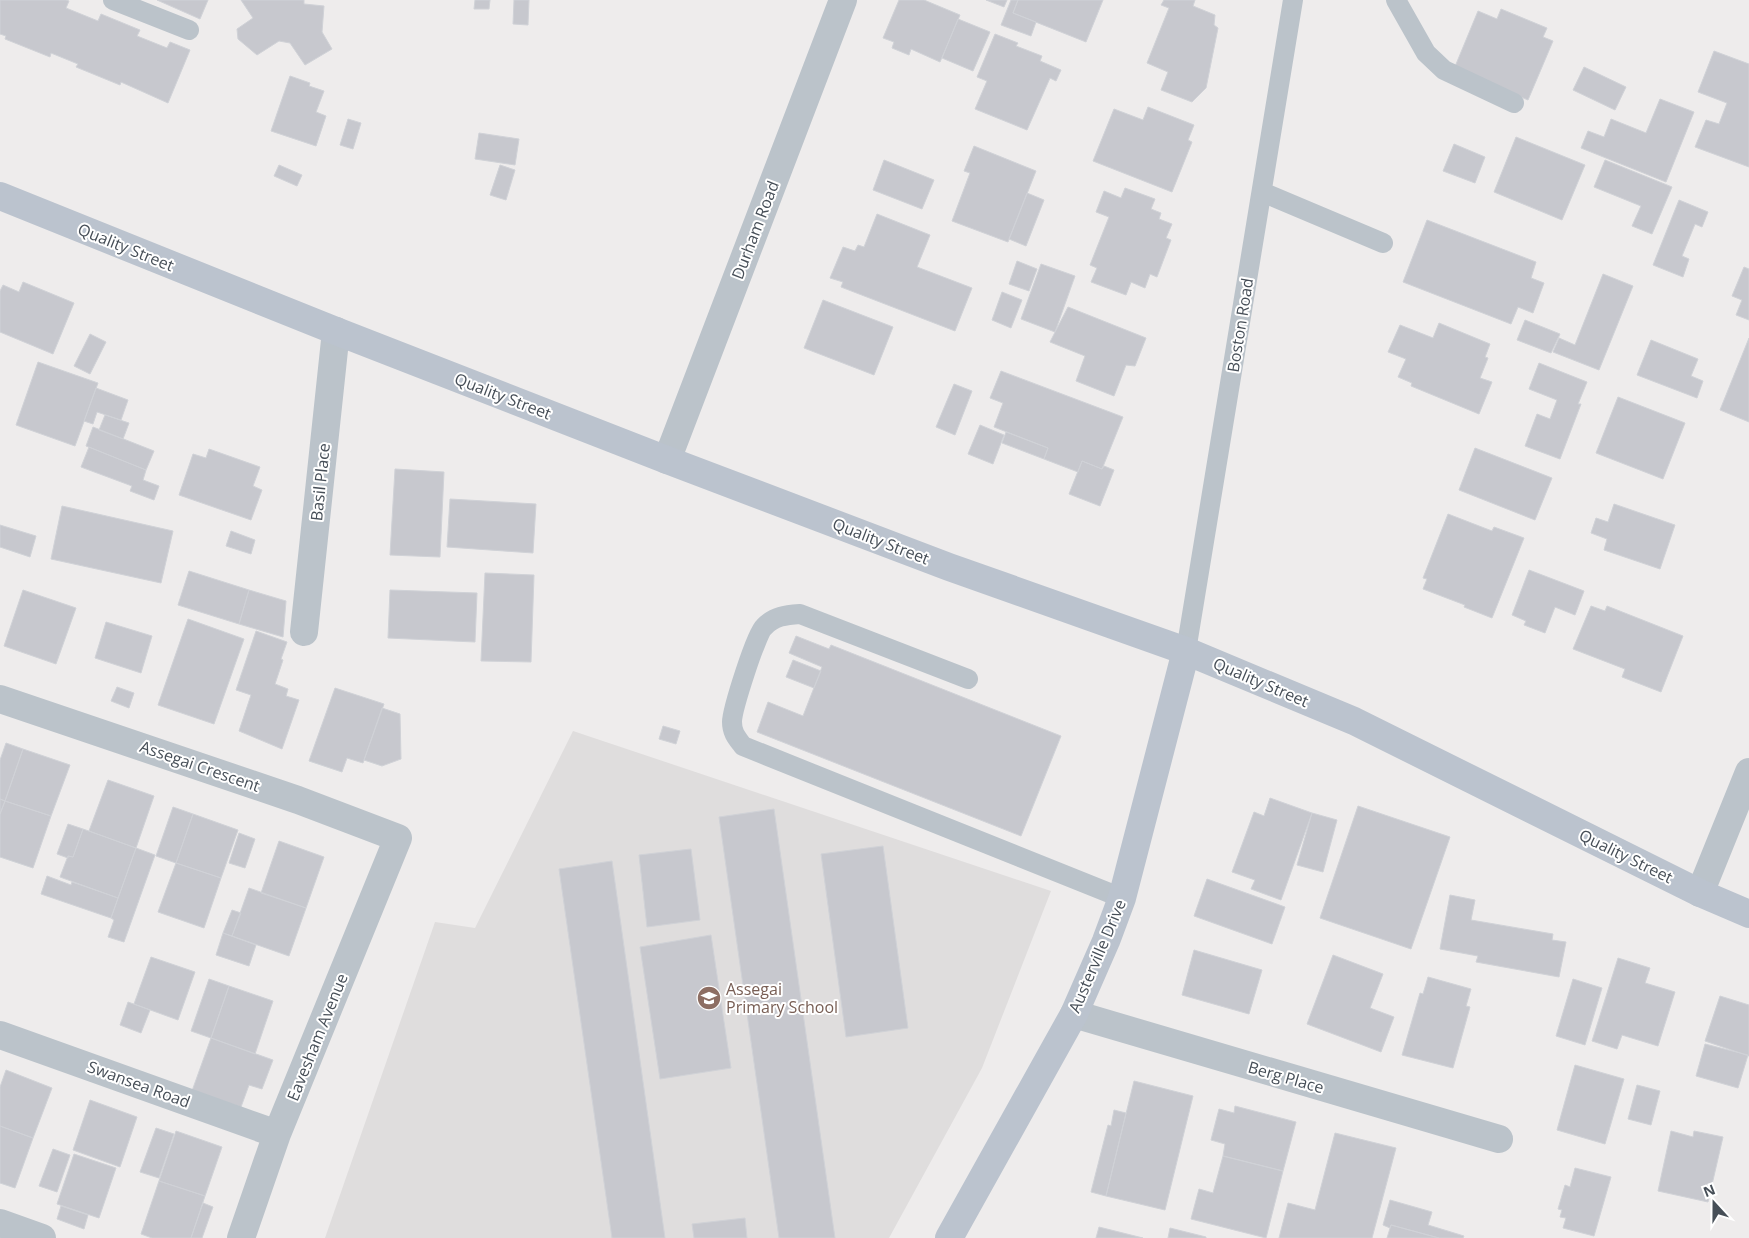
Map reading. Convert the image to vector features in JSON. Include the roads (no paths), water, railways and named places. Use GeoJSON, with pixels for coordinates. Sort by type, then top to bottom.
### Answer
{"type":"FeatureCollection","features":[{"type":"Feature","properties":{"kind":"street","name":"Durham Road"},"geometry":{"type":"LineString","coordinates":[[667,460],[843,0]]}},
{"type":"Feature","properties":{"kind":"street","name":"Quality Street"},"geometry":{"type":"LineString","coordinates":[[0,196],[336,331],[667,460],[949,567],[1186,651],[1354,721],[1700,892],[1749,914]]}},
{"type":"Feature","properties":{"kind":"street","name":"Basil Place"},"geometry":{"type":"LineString","coordinates":[[304,632],[336,331]]}},
{"type":"Feature","properties":{"kind":"street","name":"Austerville Drive"},"geometry":{"type":"LineString","coordinates":[[949,1238],[1074,1014],[1106,941],[1122,898],[1186,651]]}},
{"type":"Feature","properties":{"kind":"street","name":"Assegai Crescent"},"geometry":{"type":"LineString","coordinates":[[0,699],[298,800],[398,838]]}},
{"type":"Feature","properties":{"kind":"street"},"geometry":{"type":"LineString","coordinates":[[1700,892],[1749,772]]}},
{"type":"Feature","properties":{"kind":"street","name":"Eavesham Avenue"},"geometry":{"type":"LineString","coordinates":[[241,1238],[277,1134],[398,838]]}},
{"type":"Feature","properties":{"kind":"street","name":"Berg Place"},"geometry":{"type":"LineString","coordinates":[[1074,1014],[1499,1139]]}},
{"type":"Feature","properties":{"kind":"street","name":"Swansea Road"},"geometry":{"type":"LineString","coordinates":[[0,1034],[277,1134]]}},
{"type":"Feature","properties":{"kind":"street"},"geometry":{"type":"LineString","coordinates":[[0,1223],[42,1238]]}},
{"type":"Feature","properties":{"kind":"lane"},"geometry":{"type":"LineString","coordinates":[[112,0],[189,30]]}},
{"type":"Feature","properties":{"kind":"lane","name":"Boston Road"},"geometry":{"type":"LineString","coordinates":[[1186,651],[1293,0]]}},
{"type":"Feature","properties":{"kind":"lane"},"geometry":{"type":"LineString","coordinates":[[1396,0],[1426,53],[1444,70],[1514,103]]}},
{"type":"Feature","properties":{"kind":"lane"},"geometry":{"type":"LineString","coordinates":[[1262,192],[1383,242]]}},
{"type":"Feature","properties":{"kind":"lane"},"geometry":{"type":"LineString","coordinates":[[968,678],[800,614],[785,615],[771,620],[762,628],[737,695],[732,721],[734,735],[743,746],[1122,898]]}},
{"type":"Feature","properties":{"kind":"place","name":"Assegai Primary School"},"geometry":{"type":"Point","coordinates":[709,998]}}]}
